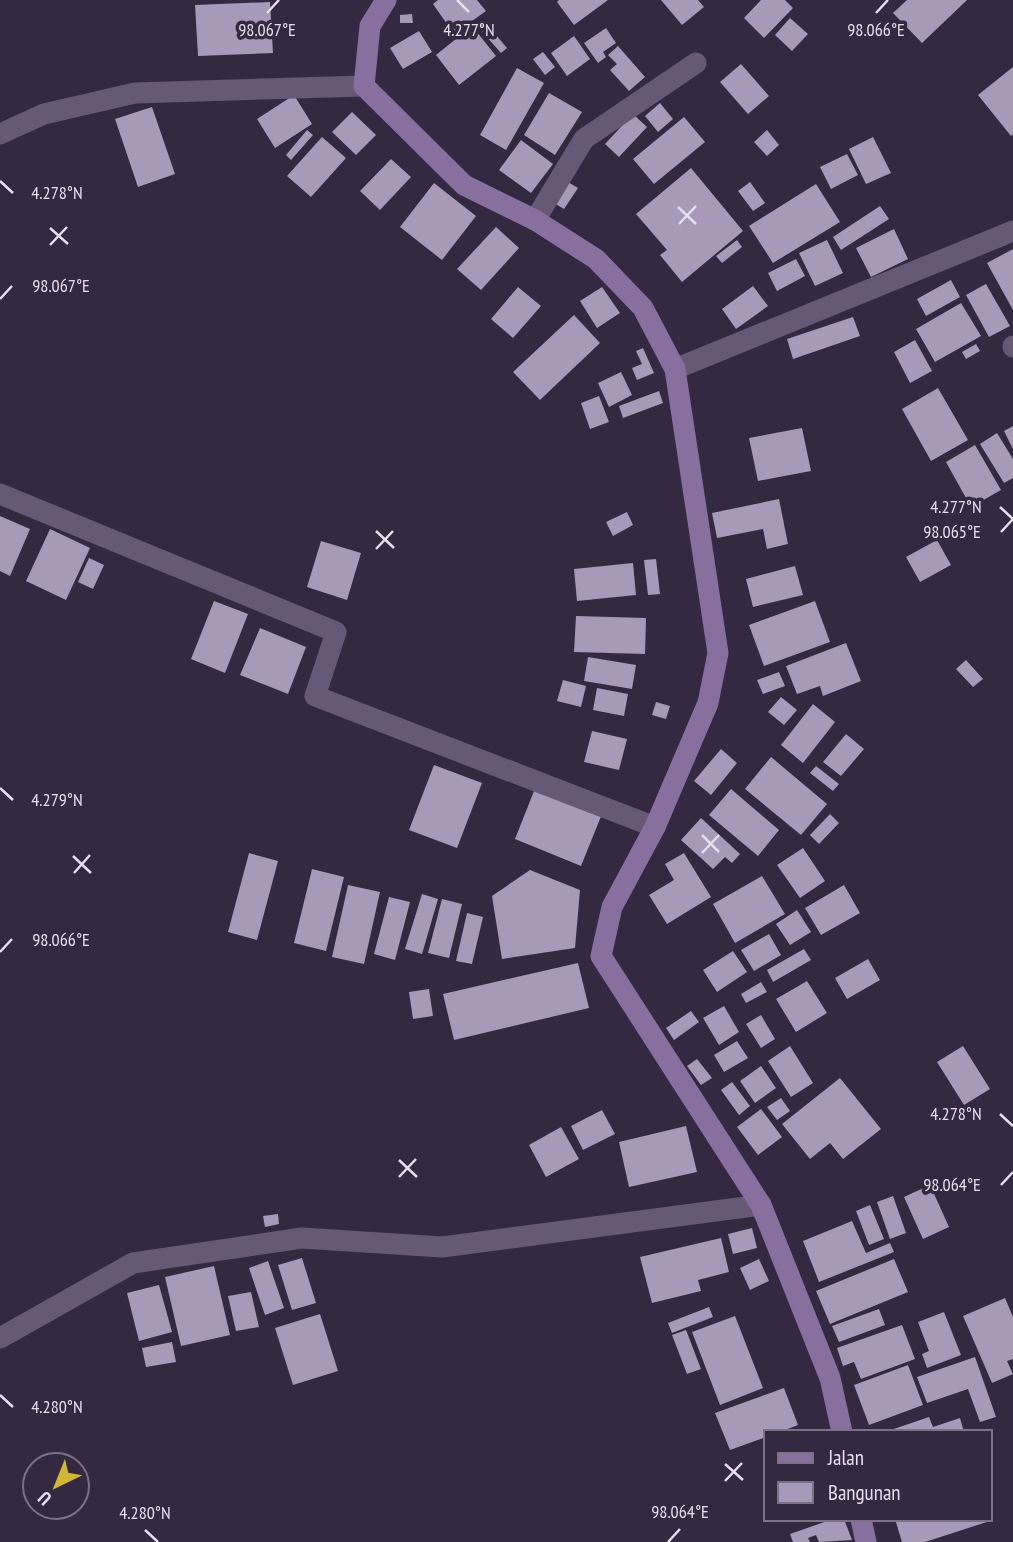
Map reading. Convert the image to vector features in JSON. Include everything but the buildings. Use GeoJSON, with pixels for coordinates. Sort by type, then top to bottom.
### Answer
{"type":"FeatureCollection","features":[{"type":"Feature","properties":{"kind":"street"},"geometry":{"type":"LineString","coordinates":[[364,86],[370,26],[386,0]]}},
{"type":"Feature","properties":{"kind":"street"},"geometry":{"type":"LineString","coordinates":[[535,220],[584,139],[696,63]]}},
{"type":"Feature","properties":{"kind":"street"},"geometry":{"type":"LineString","coordinates":[[0,134],[44,114],[135,93],[364,86],[464,186],[535,220],[596,259],[643,307],[675,369],[718,653],[708,703],[655,827],[612,907],[601,956],[761,1205],[830,1378],[842,1430]]}},
{"type":"Feature","properties":{"kind":"street"},"geometry":{"type":"LineString","coordinates":[[675,369],[1013,231]]}},
{"type":"Feature","properties":{"kind":"street"},"geometry":{"type":"LineString","coordinates":[[0,494],[336,632],[315,696],[655,827]]}},
{"type":"Feature","properties":{"kind":"street"},"geometry":{"type":"LineString","coordinates":[[0,1338],[133,1262],[302,1238],[442,1247],[761,1205]]}},
{"type":"Feature","properties":{"kind":"street"},"geometry":{"type":"LineString","coordinates":[[861,1521],[866,1542]]}}]}
